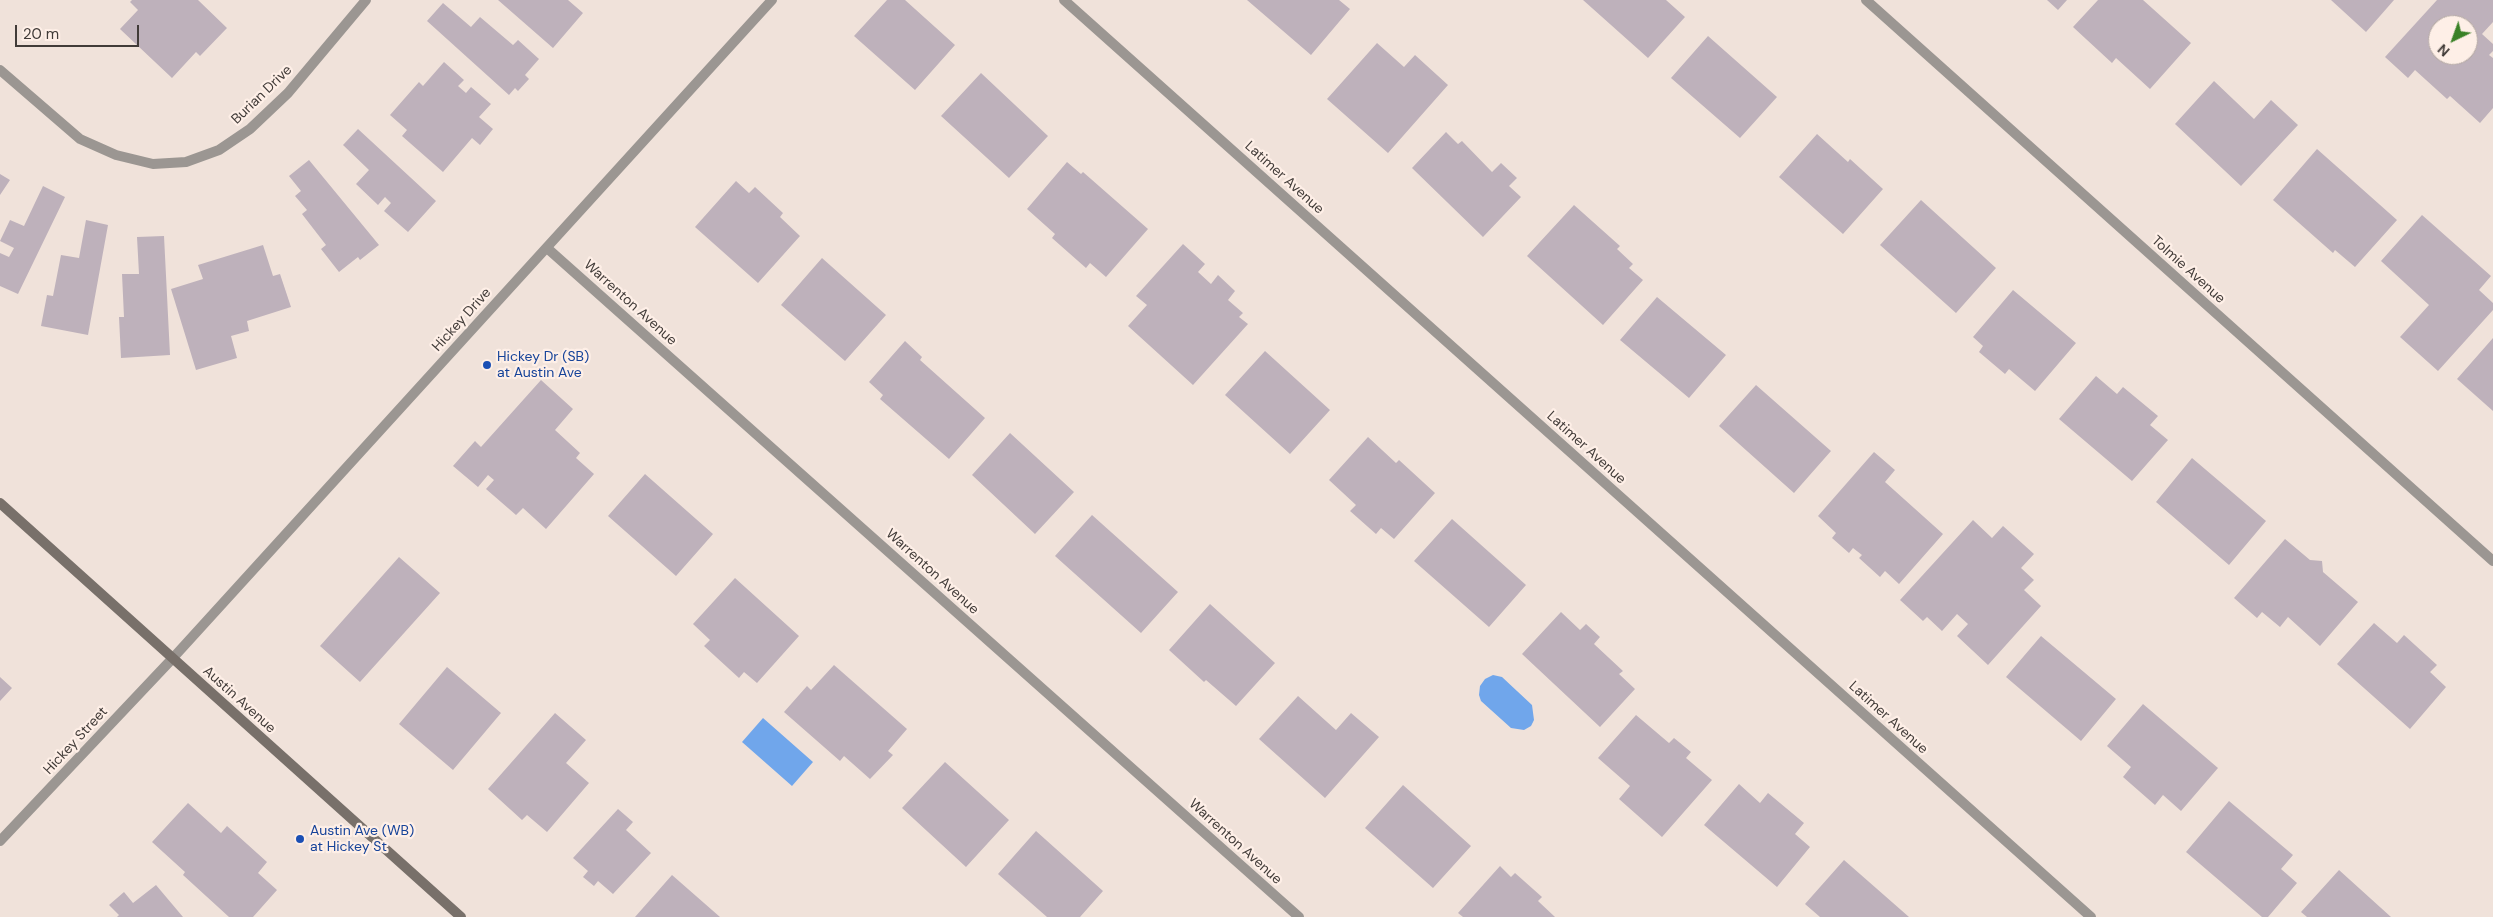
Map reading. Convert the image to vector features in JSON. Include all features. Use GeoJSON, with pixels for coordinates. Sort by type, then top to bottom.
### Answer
{"type":"FeatureCollection","features":[{"type":"Feature","properties":{"kind":"main road","name":"Austin Avenue"},"geometry":{"type":"LineString","coordinates":[[0,504],[461,917]]}},
{"type":"Feature","properties":{"kind":"street","name":"Burian Drive"},"geometry":{"type":"LineString","coordinates":[[0,70],[80,139],[116,155],[153,164],[186,162],[219,150],[250,129],[288,93],[366,0]]}},
{"type":"Feature","properties":{"kind":"street","name":"Hickey Drive"},"geometry":{"type":"LineString","coordinates":[[172,659],[772,0]]}},
{"type":"Feature","properties":{"kind":"street","name":"Latimer Avenue"},"geometry":{"type":"LineString","coordinates":[[1064,0],[2090,917]]}},
{"type":"Feature","properties":{"kind":"street","name":"Tolmie Avenue"},"geometry":{"type":"LineString","coordinates":[[1866,0],[2493,561]]}},
{"type":"Feature","properties":{"kind":"street","name":"Warrenton Avenue"},"geometry":{"type":"LineString","coordinates":[[547,248],[1299,917]]}},
{"type":"Feature","properties":{"kind":"street","name":"Hickey Street"},"geometry":{"type":"LineString","coordinates":[[0,841],[172,659]]}},
{"type":"Feature","properties":{"kind":"water"},"geometry":{"type":"Polygon","coordinates":[[[1493,675],[1502,677],[1532,705],[1534,720],[1531,726],[1524,730],[1511,728],[1481,701],[1479,695],[1480,686],[1485,679],[1493,675]]]}},
{"type":"Feature","properties":{"kind":"water"},"geometry":{"type":"Polygon","coordinates":[[[763,718],[813,762],[792,786],[742,742],[763,718]]]}},
{"type":"Feature","properties":{"kind":"building"},"geometry":{"type":"Polygon","coordinates":[[[132,0],[198,0],[227,28],[200,56],[196,52],[172,78],[120,29],[138,10],[130,2],[132,0]]]}},
{"type":"Feature","properties":{"kind":"building"},"geometry":{"type":"Polygon","coordinates":[[[498,0],[568,0],[583,13],[553,48],[498,0]]]}},
{"type":"Feature","properties":{"kind":"building"},"geometry":{"type":"Polygon","coordinates":[[[887,0],[905,0],[955,45],[915,90],[854,36],[887,0]]]}},
{"type":"Feature","properties":{"kind":"building"},"geometry":{"type":"Polygon","coordinates":[[[1247,0],[1339,0],[1350,9],[1311,55],[1247,0]]]}},
{"type":"Feature","properties":{"kind":"building"},"geometry":{"type":"Polygon","coordinates":[[[1583,0],[1666,0],[1685,17],[1648,58],[1583,0]]]}},
{"type":"Feature","properties":{"kind":"building"},"geometry":{"type":"Polygon","coordinates":[[[2047,0],[2067,0],[2058,10],[2047,0]]]}},
{"type":"Feature","properties":{"kind":"building"},"geometry":{"type":"Polygon","coordinates":[[[2098,0],[2143,0],[2191,43],[2150,89],[2116,58],[2112,63],[2073,27],[2098,0]]]}},
{"type":"Feature","properties":{"kind":"building"},"geometry":{"type":"Polygon","coordinates":[[[2331,0],[2394,0],[2366,32],[2331,0]]]}},
{"type":"Feature","properties":{"kind":"building"},"geometry":{"type":"Polygon","coordinates":[[[2437,0],[2493,0],[2493,22],[2482,34],[2493,44],[2493,51],[2489,55],[2493,58],[2493,108],[2480,123],[2450,96],[2447,99],[2415,70],[2408,78],[2385,57],[2437,0]]]}},
{"type":"Feature","properties":{"kind":"building"},"geometry":{"type":"Polygon","coordinates":[[[443,3],[471,27],[480,17],[513,45],[518,40],[539,59],[525,75],[529,79],[518,91],[515,88],[509,95],[427,21],[443,3]]]}},
{"type":"Feature","properties":{"kind":"building"},"geometry":{"type":"Polygon","coordinates":[[[1708,36],[1777,97],[1740,138],[1671,78],[1708,36]]]}},
{"type":"Feature","properties":{"kind":"building"},"geometry":{"type":"Polygon","coordinates":[[[1377,43],[1404,67],[1415,55],[1448,85],[1388,153],[1327,99],[1377,43]]]}},
{"type":"Feature","properties":{"kind":"building"},"geometry":{"type":"Polygon","coordinates":[[[444,62],[464,80],[458,86],[466,93],[471,87],[491,104],[479,117],[493,129],[480,145],[472,138],[443,172],[402,136],[407,130],[390,115],[419,82],[423,86],[444,62]]]}},
{"type":"Feature","properties":{"kind":"building"},"geometry":{"type":"Polygon","coordinates":[[[981,73],[1048,136],[1009,178],[941,116],[981,73]]]}},
{"type":"Feature","properties":{"kind":"building"},"geometry":{"type":"Polygon","coordinates":[[[2214,81],[2254,119],[2271,100],[2298,125],[2241,186],[2175,124],[2214,81]]]}},
{"type":"Feature","properties":{"kind":"building"},"geometry":{"type":"Polygon","coordinates":[[[358,129],[436,201],[408,232],[384,211],[391,203],[385,197],[378,205],[356,184],[369,170],[343,145],[358,129]]]}},
{"type":"Feature","properties":{"kind":"building"},"geometry":{"type":"Polygon","coordinates":[[[1446,132],[1458,144],[1462,141],[1492,172],[1501,163],[1517,178],[1509,186],[1521,197],[1483,237],[1412,168],[1446,132]]]}},
{"type":"Feature","properties":{"kind":"building"},"geometry":{"type":"Polygon","coordinates":[[[1817,134],[1848,162],[1850,159],[1883,189],[1843,234],[1779,177],[1817,134]]]}},
{"type":"Feature","properties":{"kind":"building"},"geometry":{"type":"Polygon","coordinates":[[[2317,149],[2397,220],[2355,267],[2335,250],[2333,253],[2273,200],[2317,149]]]}},
{"type":"Feature","properties":{"kind":"building"},"geometry":{"type":"Polygon","coordinates":[[[309,160],[379,245],[360,260],[358,257],[339,272],[321,249],[326,245],[302,214],[307,210],[295,196],[301,191],[289,176],[309,160]]]}},
{"type":"Feature","properties":{"kind":"building"},"geometry":{"type":"Polygon","coordinates":[[[1067,162],[1081,174],[1083,172],[1148,229],[1106,277],[1090,263],[1086,268],[1052,238],[1055,234],[1027,209],[1067,162]]]}},
{"type":"Feature","properties":{"kind":"building"},"geometry":{"type":"Polygon","coordinates":[[[0,174],[10,180],[0,195],[0,174]]]}},
{"type":"Feature","properties":{"kind":"building"},"geometry":{"type":"Polygon","coordinates":[[[736,181],[749,193],[755,187],[783,213],[780,217],[800,236],[758,283],[695,227],[736,181]]]}},
{"type":"Feature","properties":{"kind":"building"},"geometry":{"type":"Polygon","coordinates":[[[43,186],[65,197],[18,294],[0,286],[0,253],[9,257],[14,248],[0,241],[10,220],[24,226],[43,186]]]}},
{"type":"Feature","properties":{"kind":"building"},"geometry":{"type":"Polygon","coordinates":[[[1921,200],[1996,268],[1956,313],[1880,245],[1921,200]]]}},
{"type":"Feature","properties":{"kind":"building"},"geometry":{"type":"Polygon","coordinates":[[[1574,205],[1620,246],[1617,249],[1633,264],[1629,268],[1643,280],[1603,325],[1527,256],[1574,205]]]}},
{"type":"Feature","properties":{"kind":"building"},"geometry":{"type":"Polygon","coordinates":[[[2422,215],[2491,276],[2479,290],[2493,303],[2493,310],[2438,371],[2400,337],[2429,305],[2381,261],[2422,215]]]}},
{"type":"Feature","properties":{"kind":"building"},"geometry":{"type":"Polygon","coordinates":[[[86,220],[108,225],[88,335],[41,326],[47,295],[53,296],[61,255],[79,258],[86,220]]]}},
{"type":"Feature","properties":{"kind":"building"},"geometry":{"type":"Polygon","coordinates":[[[164,236],[170,355],[121,358],[119,317],[124,317],[122,274],[139,274],[137,237],[164,236]]]}},
{"type":"Feature","properties":{"kind":"building"},"geometry":{"type":"Polygon","coordinates":[[[1183,244],[1205,264],[1198,272],[1211,284],[1218,275],[1235,291],[1228,300],[1243,313],[1239,317],[1248,324],[1193,385],[1128,326],[1147,305],[1136,296],[1183,244]]]}},
{"type":"Feature","properties":{"kind":"building"},"geometry":{"type":"Polygon","coordinates":[[[263,245],[273,276],[280,274],[291,307],[247,321],[249,331],[231,336],[237,358],[196,370],[171,289],[203,279],[198,265],[263,245]]]}},
{"type":"Feature","properties":{"kind":"building"},"geometry":{"type":"Polygon","coordinates":[[[822,258],[886,315],[845,361],[781,305],[822,258]]]}},
{"type":"Feature","properties":{"kind":"building"},"geometry":{"type":"Polygon","coordinates":[[[2013,290],[2076,343],[2035,391],[2009,369],[2005,374],[1979,352],[1983,346],[1973,337],[2013,290]]]}},
{"type":"Feature","properties":{"kind":"building"},"geometry":{"type":"Polygon","coordinates":[[[1657,297],[1726,355],[1689,398],[1620,340],[1657,297]]]}},
{"type":"Feature","properties":{"kind":"building"},"geometry":{"type":"Polygon","coordinates":[[[2493,338],[2493,411],[2457,379],[2493,338]]]}},
{"type":"Feature","properties":{"kind":"building"},"geometry":{"type":"Polygon","coordinates":[[[905,341],[922,357],[920,360],[985,418],[949,459],[880,399],[883,395],[869,382],[905,341]]]}},
{"type":"Feature","properties":{"kind":"building"},"geometry":{"type":"Polygon","coordinates":[[[1265,351],[1330,410],[1290,454],[1225,395],[1265,351]]]}},
{"type":"Feature","properties":{"kind":"building"},"geometry":{"type":"Polygon","coordinates":[[[2096,376],[2117,394],[2123,387],[2158,416],[2150,425],[2168,440],[2132,481],[2059,419],[2096,376]]]}},
{"type":"Feature","properties":{"kind":"building"},"geometry":{"type":"Polygon","coordinates":[[[541,380],[573,409],[555,430],[580,453],[576,458],[594,474],[546,529],[523,508],[516,515],[486,489],[494,480],[488,475],[478,487],[453,466],[475,441],[481,447],[541,380]]]}},
{"type":"Feature","properties":{"kind":"building"},"geometry":{"type":"Polygon","coordinates":[[[1756,385],[1831,451],[1794,493],[1719,426],[1756,385]]]}},
{"type":"Feature","properties":{"kind":"building"},"geometry":{"type":"Polygon","coordinates":[[[1010,433],[1074,492],[1035,534],[972,475],[1010,433]]]}},
{"type":"Feature","properties":{"kind":"building"},"geometry":{"type":"Polygon","coordinates":[[[1368,437],[1396,463],[1399,460],[1435,493],[1394,539],[1381,528],[1376,534],[1350,511],[1356,505],[1329,480],[1368,437]]]}},
{"type":"Feature","properties":{"kind":"building"},"geometry":{"type":"Polygon","coordinates":[[[1874,452],[1895,470],[1885,482],[1943,534],[1899,584],[1885,571],[1880,577],[1859,558],[1862,555],[1853,548],[1849,553],[1832,538],[1836,533],[1818,516],[1874,452]]]}},
{"type":"Feature","properties":{"kind":"building"},"geometry":{"type":"Polygon","coordinates":[[[2192,458],[2266,521],[2229,565],[2156,502],[2192,458]]]}},
{"type":"Feature","properties":{"kind":"building"},"geometry":{"type":"Polygon","coordinates":[[[645,474],[713,534],[676,576],[608,516],[645,474]]]}},
{"type":"Feature","properties":{"kind":"building"},"geometry":{"type":"Polygon","coordinates":[[[1092,515],[1178,592],[1141,633],[1055,556],[1092,515]]]}},
{"type":"Feature","properties":{"kind":"building"},"geometry":{"type":"Polygon","coordinates":[[[1452,519],[1526,585],[1489,627],[1414,561],[1452,519]]]}},
{"type":"Feature","properties":{"kind":"building"},"geometry":{"type":"Polygon","coordinates":[[[1973,520],[1992,538],[2003,526],[2034,554],[2021,568],[2034,580],[2024,590],[2041,606],[1988,665],[1957,636],[1968,624],[1957,614],[1942,631],[1927,617],[1923,621],[1900,600],[1973,520]]]}},
{"type":"Feature","properties":{"kind":"building"},"geometry":{"type":"Polygon","coordinates":[[[2285,539],[2310,560],[2322,561],[2323,572],[2358,602],[2320,646],[2288,617],[2280,627],[2262,612],[2257,618],[2234,598],[2285,539]]]}},
{"type":"Feature","properties":{"kind":"building"},"geometry":{"type":"Polygon","coordinates":[[[399,557],[440,593],[360,682],[320,646],[399,557]]]}},
{"type":"Feature","properties":{"kind":"building"},"geometry":{"type":"Polygon","coordinates":[[[735,578],[799,636],[757,683],[744,672],[739,678],[704,646],[710,640],[693,624],[735,578]]]}},
{"type":"Feature","properties":{"kind":"building"},"geometry":{"type":"Polygon","coordinates":[[[1210,604],[1275,663],[1236,706],[1206,680],[1204,682],[1169,650],[1210,604]]]}},
{"type":"Feature","properties":{"kind":"building"},"geometry":{"type":"Polygon","coordinates":[[[1561,612],[1580,630],[1586,624],[1600,637],[1594,644],[1623,671],[1619,674],[1635,689],[1600,727],[1522,654],[1561,612]]]}},
{"type":"Feature","properties":{"kind":"building"},"geometry":{"type":"Polygon","coordinates":[[[2374,623],[2397,643],[2404,635],[2437,665],[2430,672],[2446,687],[2410,729],[2337,664],[2374,623]]]}},
{"type":"Feature","properties":{"kind":"building"},"geometry":{"type":"Polygon","coordinates":[[[2041,636],[2116,699],[2081,741],[2006,677],[2041,636]]]}},
{"type":"Feature","properties":{"kind":"building"},"geometry":{"type":"Polygon","coordinates":[[[834,665],[907,729],[888,751],[893,755],[870,779],[844,756],[840,761],[784,712],[807,686],[811,690],[834,665]]]}},
{"type":"Feature","properties":{"kind":"building"},"geometry":{"type":"Polygon","coordinates":[[[447,667],[501,713],[453,770],[399,724],[447,667]]]}},
{"type":"Feature","properties":{"kind":"building"},"geometry":{"type":"Polygon","coordinates":[[[0,677],[12,688],[0,701],[0,677]]]}},
{"type":"Feature","properties":{"kind":"building"},"geometry":{"type":"Polygon","coordinates":[[[1298,696],[1336,730],[1351,713],[1379,737],[1325,798],[1259,739],[1298,696]]]}},
{"type":"Feature","properties":{"kind":"building"},"geometry":{"type":"Polygon","coordinates":[[[2143,704],[2218,768],[2181,811],[2163,795],[2155,805],[2123,777],[2131,767],[2107,746],[2143,704]]]}},
{"type":"Feature","properties":{"kind":"building"},"geometry":{"type":"Polygon","coordinates":[[[555,713],[586,740],[566,763],[589,783],[547,832],[527,815],[522,820],[488,789],[555,713]]]}},
{"type":"Feature","properties":{"kind":"building"},"geometry":{"type":"Polygon","coordinates":[[[1636,715],[1669,743],[1674,738],[1691,752],[1686,758],[1712,780],[1662,837],[1619,799],[1630,786],[1598,758],[1636,715]]]}},
{"type":"Feature","properties":{"kind":"building"},"geometry":{"type":"Polygon","coordinates":[[[945,762],[1009,820],[966,867],[902,808],[945,762]]]}},
{"type":"Feature","properties":{"kind":"building"},"geometry":{"type":"Polygon","coordinates":[[[1739,784],[1760,803],[1768,793],[1804,823],[1795,834],[1810,847],[1777,887],[1704,825],[1739,784]]]}},
{"type":"Feature","properties":{"kind":"building"},"geometry":{"type":"Polygon","coordinates":[[[1403,785],[1471,846],[1433,888],[1365,828],[1403,785]]]}},
{"type":"Feature","properties":{"kind":"building"},"geometry":{"type":"Polygon","coordinates":[[[2229,801],[2293,855],[2281,869],[2297,883],[2268,917],[2262,917],[2186,852],[2229,801]]]}},
{"type":"Feature","properties":{"kind":"building"},"geometry":{"type":"Polygon","coordinates":[[[188,803],[221,833],[227,826],[267,862],[258,873],[277,890],[253,917],[229,917],[183,875],[185,872],[152,842],[188,803]]]}},
{"type":"Feature","properties":{"kind":"building"},"geometry":{"type":"Polygon","coordinates":[[[618,809],[633,822],[626,830],[651,853],[613,894],[598,881],[594,886],[583,877],[588,871],[573,858],[618,809]]]}},
{"type":"Feature","properties":{"kind":"building"},"geometry":{"type":"Polygon","coordinates":[[[1036,831],[1103,891],[1080,917],[1047,917],[998,874],[1036,831]]]}},
{"type":"Feature","properties":{"kind":"building"},"geometry":{"type":"Polygon","coordinates":[[[1844,860],[1909,917],[1820,917],[1805,904],[1844,860]]]}},
{"type":"Feature","properties":{"kind":"building"},"geometry":{"type":"Polygon","coordinates":[[[1500,866],[1511,877],[1515,873],[1542,897],[1538,901],[1555,917],[1463,917],[1458,913],[1500,866]]]}},
{"type":"Feature","properties":{"kind":"building"},"geometry":{"type":"Polygon","coordinates":[[[2339,870],[2391,917],[2307,917],[2301,912],[2339,870]]]}},
{"type":"Feature","properties":{"kind":"building"},"geometry":{"type":"Polygon","coordinates":[[[672,875],[720,917],[635,917],[672,875]]]}},
{"type":"Feature","properties":{"kind":"building"},"geometry":{"type":"Polygon","coordinates":[[[156,885],[183,917],[117,917],[119,915],[109,905],[124,892],[133,903],[156,885]]]}},
{"type":"Feature","properties":{"kind":"place","name":"Hickey Dr (SB) at Austin Ave"},"geometry":{"type":"Point","coordinates":[487,365]}},
{"type":"Feature","properties":{"kind":"place","name":"Austin Ave (WB) at Hickey St"},"geometry":{"type":"Point","coordinates":[300,839]}}]}
